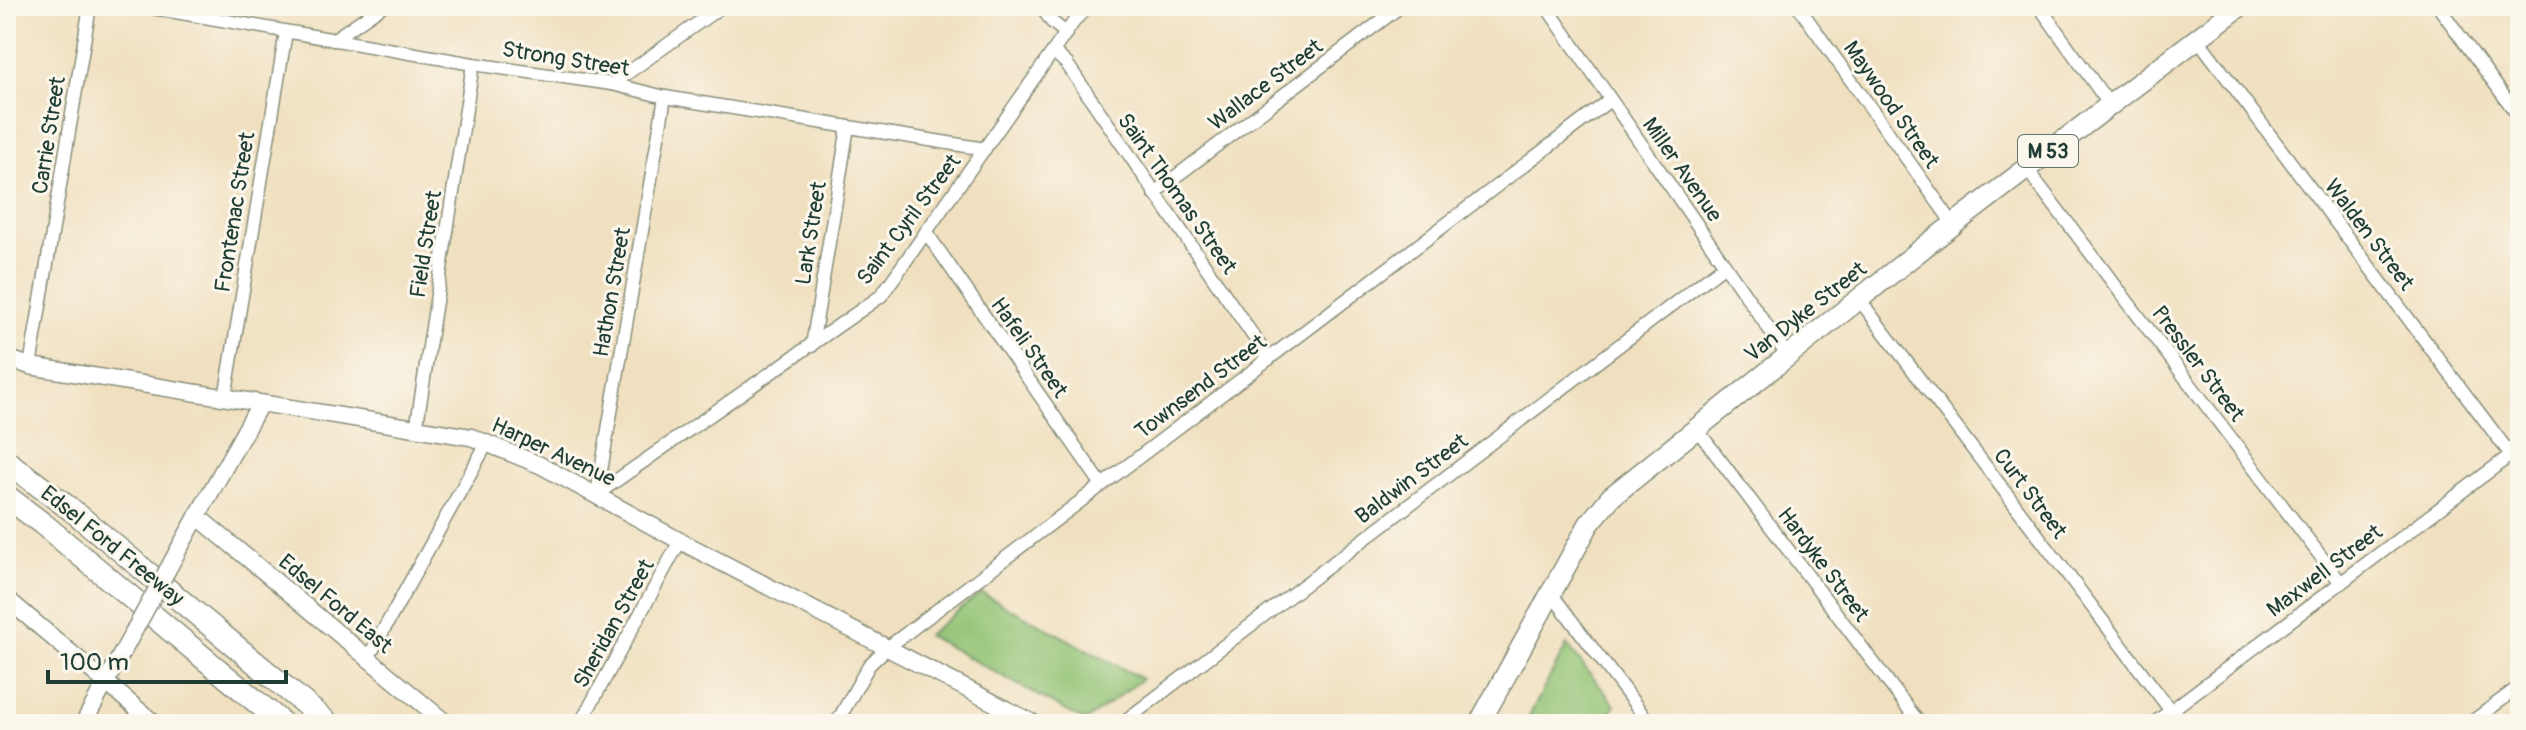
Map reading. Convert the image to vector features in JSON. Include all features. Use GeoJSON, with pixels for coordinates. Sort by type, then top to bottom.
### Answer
{"type":"FeatureCollection","features":[{"type":"Feature","properties":{"kind":"highway","name":"Edsel Ford Freeway"},"geometry":{"type":"LineString","coordinates":[[6,461],[73,511],[329,724]]}},
{"type":"Feature","properties":{"kind":"highway","name":"Edsel Ford Freeway"},"geometry":{"type":"LineString","coordinates":[[6,496],[283,724]]}},
{"type":"Feature","properties":{"kind":"main road","name":"Van Dyke Street"},"geometry":{"type":"LineString","coordinates":[[1479,724],[1550,592],[1599,510],[1611,497],[2026,168],[2240,6]]}},
{"type":"Feature","properties":{"kind":"street","name":"Carrie Street"},"geometry":{"type":"LineString","coordinates":[[30,366],[90,6]]}},
{"type":"Feature","properties":{"kind":"street","name":"Strong Street"},"geometry":{"type":"LineString","coordinates":[[141,6],[985,149]]}},
{"type":"Feature","properties":{"kind":"street"},"geometry":{"type":"LineString","coordinates":[[333,40],[382,6]]}},
{"type":"Feature","properties":{"kind":"street"},"geometry":{"type":"LineString","coordinates":[[612,84],[722,6]]}},
{"type":"Feature","properties":{"kind":"street"},"geometry":{"type":"LineString","coordinates":[[1041,6],[1052,22],[1066,33]]}},
{"type":"Feature","properties":{"kind":"street","name":"Saint Cyril Street"},"geometry":{"type":"LineString","coordinates":[[597,494],[881,296],[1088,6]]}},
{"type":"Feature","properties":{"kind":"street","name":"Wallace Street"},"geometry":{"type":"LineString","coordinates":[[1154,193],[1401,6]]}},
{"type":"Feature","properties":{"kind":"street","name":"Miller Avenue"},"geometry":{"type":"LineString","coordinates":[[1546,6],[1787,355]]}},
{"type":"Feature","properties":{"kind":"street","name":"Maywood Street"},"geometry":{"type":"LineString","coordinates":[[1798,6],[1954,225]]}},
{"type":"Feature","properties":{"kind":"street"},"geometry":{"type":"LineString","coordinates":[[2039,6],[2109,104]]}},
{"type":"Feature","properties":{"kind":"street"},"geometry":{"type":"LineString","coordinates":[[2438,6],[2520,118]]}},
{"type":"Feature","properties":{"kind":"street","name":"Frontenac Street"},"geometry":{"type":"LineString","coordinates":[[225,398],[286,32]]}},
{"type":"Feature","properties":{"kind":"street","name":"Walden Street"},"geometry":{"type":"LineString","coordinates":[[2197,38],[2516,451]]}},
{"type":"Feature","properties":{"kind":"street","name":"Saint Thomas Street"},"geometry":{"type":"LineString","coordinates":[[1053,51],[1067,64],[1269,359]]}},
{"type":"Feature","properties":{"kind":"street","name":"Field Street"},"geometry":{"type":"LineString","coordinates":[[416,430],[473,64]]}},
{"type":"Feature","properties":{"kind":"street","name":"Hathon Street"},"geometry":{"type":"LineString","coordinates":[[597,494],[665,97]]}},
{"type":"Feature","properties":{"kind":"street","name":"Townsend Street"},"geometry":{"type":"LineString","coordinates":[[836,724],[869,665],[887,648],[1610,100]]}},
{"type":"Feature","properties":{"kind":"street","name":"Lark Street"},"geometry":{"type":"LineString","coordinates":[[812,346],[848,127]]}},
{"type":"Feature","properties":{"kind":"street","name":"Pressler Street"},"geometry":{"type":"LineString","coordinates":[[2026,168],[2341,583]]}},
{"type":"Feature","properties":{"kind":"street","name":"Hafeli Street"},"geometry":{"type":"LineString","coordinates":[[926,232],[1102,485]]}},
{"type":"Feature","properties":{"kind":"street","name":"Baldwin Street"},"geometry":{"type":"LineString","coordinates":[[1121,724],[1725,265]]}},
{"type":"Feature","properties":{"kind":"street","name":"Curt Street"},"geometry":{"type":"LineString","coordinates":[[1859,299],[2171,711]]}},
{"type":"Feature","properties":{"kind":"street","name":"Harper Avenue"},"geometry":{"type":"LineString","coordinates":[[6,358],[30,366],[471,437],[540,465],[597,494],[680,541],[1035,724]]}},
{"type":"Feature","properties":{"kind":"street"},"geometry":{"type":"LineString","coordinates":[[83,724],[260,404]]}},
{"type":"Feature","properties":{"kind":"street","name":"Hardyke Street"},"geometry":{"type":"LineString","coordinates":[[1696,428],[1920,724]]}},
{"type":"Feature","properties":{"kind":"street"},"geometry":{"type":"LineString","coordinates":[[368,658],[487,443]]}},
{"type":"Feature","properties":{"kind":"street","name":"Maxwell Street"},"geometry":{"type":"LineString","coordinates":[[2153,724],[2516,451]]}},
{"type":"Feature","properties":{"kind":"street","name":"Edsel Ford East"},"geometry":{"type":"LineString","coordinates":[[197,516],[447,724]]}},
{"type":"Feature","properties":{"kind":"street","name":"Sheridan Street"},"geometry":{"type":"LineString","coordinates":[[580,724],[680,541]]}},
{"type":"Feature","properties":{"kind":"street"},"geometry":{"type":"LineString","coordinates":[[1550,592],[1650,724]]}},
{"type":"Feature","properties":{"kind":"street"},"geometry":{"type":"LineString","coordinates":[[6,598],[155,724]]}},
{"type":"Feature","properties":{"kind":"street"},"geometry":{"type":"LineString","coordinates":[[2469,724],[2520,686]]}},
{"type":"Feature","properties":{"kind":"green space"},"geometry":{"type":"Polygon","coordinates":[[[981,593],[1142,679],[1085,721],[927,635],[981,593]]]}},
{"type":"Feature","properties":{"kind":"green space"},"geometry":{"type":"Polygon","coordinates":[[[1567,645],[1615,705],[1605,724],[1525,724],[1567,645]]]}}]}
